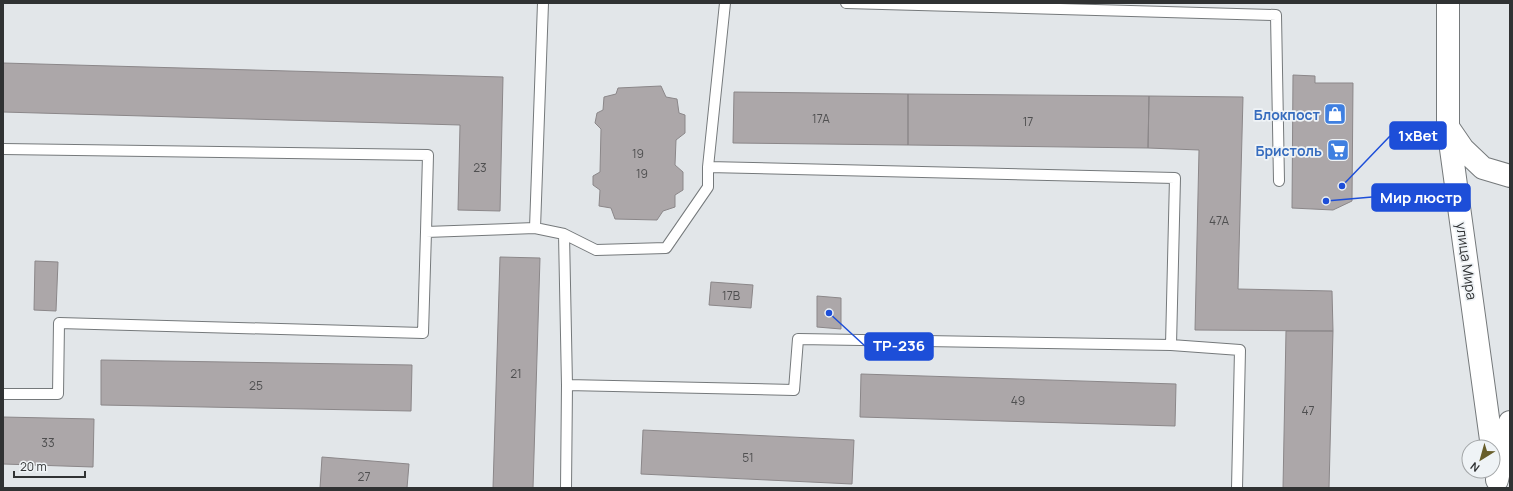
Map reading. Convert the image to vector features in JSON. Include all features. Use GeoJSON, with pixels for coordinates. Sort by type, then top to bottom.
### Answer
{"type":"FeatureCollection","features":[{"type":"Feature","properties":{"kind":"street","name":"улица Мира"},"geometry":{"type":"LineString","coordinates":[[1448,3],[1448,127],[1491,439]]}},
{"type":"Feature","properties":{"kind":"street"},"geometry":{"type":"LineString","coordinates":[[1448,127],[1463,149],[1483,168],[1510,176]]}},
{"type":"Feature","properties":{"kind":"street"},"geometry":{"type":"LineString","coordinates":[[1497,484],[1510,422]]}},
{"type":"Feature","properties":{"kind":"lane"},"geometry":{"type":"LineString","coordinates":[[535,228],[543,3]]}},
{"type":"Feature","properties":{"kind":"lane"},"geometry":{"type":"LineString","coordinates":[[426,232],[535,228],[564,234],[596,250],[666,248],[708,187],[708,167],[725,3]]}},
{"type":"Feature","properties":{"kind":"lane"},"geometry":{"type":"LineString","coordinates":[[846,3],[1276,16],[1279,181]]}},
{"type":"Feature","properties":{"kind":"lane"},"geometry":{"type":"LineString","coordinates":[[3,149],[428,155],[423,333],[58,323],[58,394],[3,394]]}},
{"type":"Feature","properties":{"kind":"lane"},"geometry":{"type":"LineString","coordinates":[[708,167],[1175,178],[1171,345]]}},
{"type":"Feature","properties":{"kind":"lane"},"geometry":{"type":"LineString","coordinates":[[564,234],[567,385],[566,488]]}},
{"type":"Feature","properties":{"kind":"lane"},"geometry":{"type":"LineString","coordinates":[[567,385],[794,390],[798,339],[1171,345],[1240,350],[1237,488]]}},
{"type":"Feature","properties":{"kind":"building"},"geometry":{"type":"Polygon","coordinates":[[[3,63],[503,77],[500,211],[458,210],[460,125],[3,112],[3,63]]]}},
{"type":"Feature","properties":{"kind":"building"},"geometry":{"type":"Polygon","coordinates":[[[1293,75],[1315,76],[1315,83],[1353,83],[1352,201],[1333,210],[1292,208],[1293,75]]]}},
{"type":"Feature","properties":{"kind":"building"},"geometry":{"type":"Polygon","coordinates":[[[661,86],[666,97],[677,99],[679,113],[685,115],[685,133],[676,140],[675,165],[683,172],[683,190],[675,195],[675,207],[663,211],[657,220],[615,219],[611,208],[599,206],[600,190],[593,185],[593,176],[600,172],[601,129],[595,123],[597,113],[603,110],[604,97],[616,94],[618,88],[661,86]]]}},
{"type":"Feature","properties":{"kind":"building"},"geometry":{"type":"Polygon","coordinates":[[[734,92],[908,94],[908,145],[733,143],[734,92]]]}},
{"type":"Feature","properties":{"kind":"building"},"geometry":{"type":"Polygon","coordinates":[[[908,94],[1149,96],[1148,148],[908,145],[908,94]]]}},
{"type":"Feature","properties":{"kind":"building"},"geometry":{"type":"Polygon","coordinates":[[[1149,96],[1243,97],[1238,289],[1332,291],[1333,331],[1195,330],[1199,150],[1148,148],[1149,96]]]}},
{"type":"Feature","properties":{"kind":"building"},"geometry":{"type":"Polygon","coordinates":[[[500,257],[540,258],[533,488],[493,488],[500,257]]]}},
{"type":"Feature","properties":{"kind":"building"},"geometry":{"type":"Polygon","coordinates":[[[35,261],[58,262],[56,311],[34,310],[35,261]]]}},
{"type":"Feature","properties":{"kind":"building"},"geometry":{"type":"Polygon","coordinates":[[[711,282],[753,285],[751,308],[709,305],[711,282]]]}},
{"type":"Feature","properties":{"kind":"building"},"geometry":{"type":"Polygon","coordinates":[[[817,296],[841,298],[841,329],[817,327],[817,296]]]}},
{"type":"Feature","properties":{"kind":"building"},"geometry":{"type":"Polygon","coordinates":[[[1286,331],[1333,331],[1329,488],[1283,488],[1286,331]]]}},
{"type":"Feature","properties":{"kind":"building"},"geometry":{"type":"Polygon","coordinates":[[[101,360],[412,365],[411,411],[101,405],[101,360]]]}},
{"type":"Feature","properties":{"kind":"building"},"geometry":{"type":"Polygon","coordinates":[[[861,374],[1176,384],[1175,426],[860,417],[861,374]]]}},
{"type":"Feature","properties":{"kind":"building"},"geometry":{"type":"Polygon","coordinates":[[[3,417],[94,419],[93,467],[3,464],[3,417]]]}},
{"type":"Feature","properties":{"kind":"building"},"geometry":{"type":"Polygon","coordinates":[[[643,430],[854,440],[852,484],[641,474],[643,430]]]}},
{"type":"Feature","properties":{"kind":"building"},"geometry":{"type":"Polygon","coordinates":[[[322,457],[409,464],[407,488],[320,488],[322,457]]]}},
{"type":"Feature","properties":{"kind":"place","name":"Блокпост"},"geometry":{"type":"Point","coordinates":[1335,114]}},
{"type":"Feature","properties":{"kind":"place","name":"Бристоль"},"geometry":{"type":"Point","coordinates":[1338,150]}},
{"type":"Feature","properties":{"kind":"place","name":"1xBet"},"geometry":{"type":"Point","coordinates":[1342,186]}},
{"type":"Feature","properties":{"kind":"place","name":"Мир люстр"},"geometry":{"type":"Point","coordinates":[1326,201]}},
{"type":"Feature","properties":{"kind":"place","name":"ТР-236"},"geometry":{"type":"Point","coordinates":[829,313]}}]}
